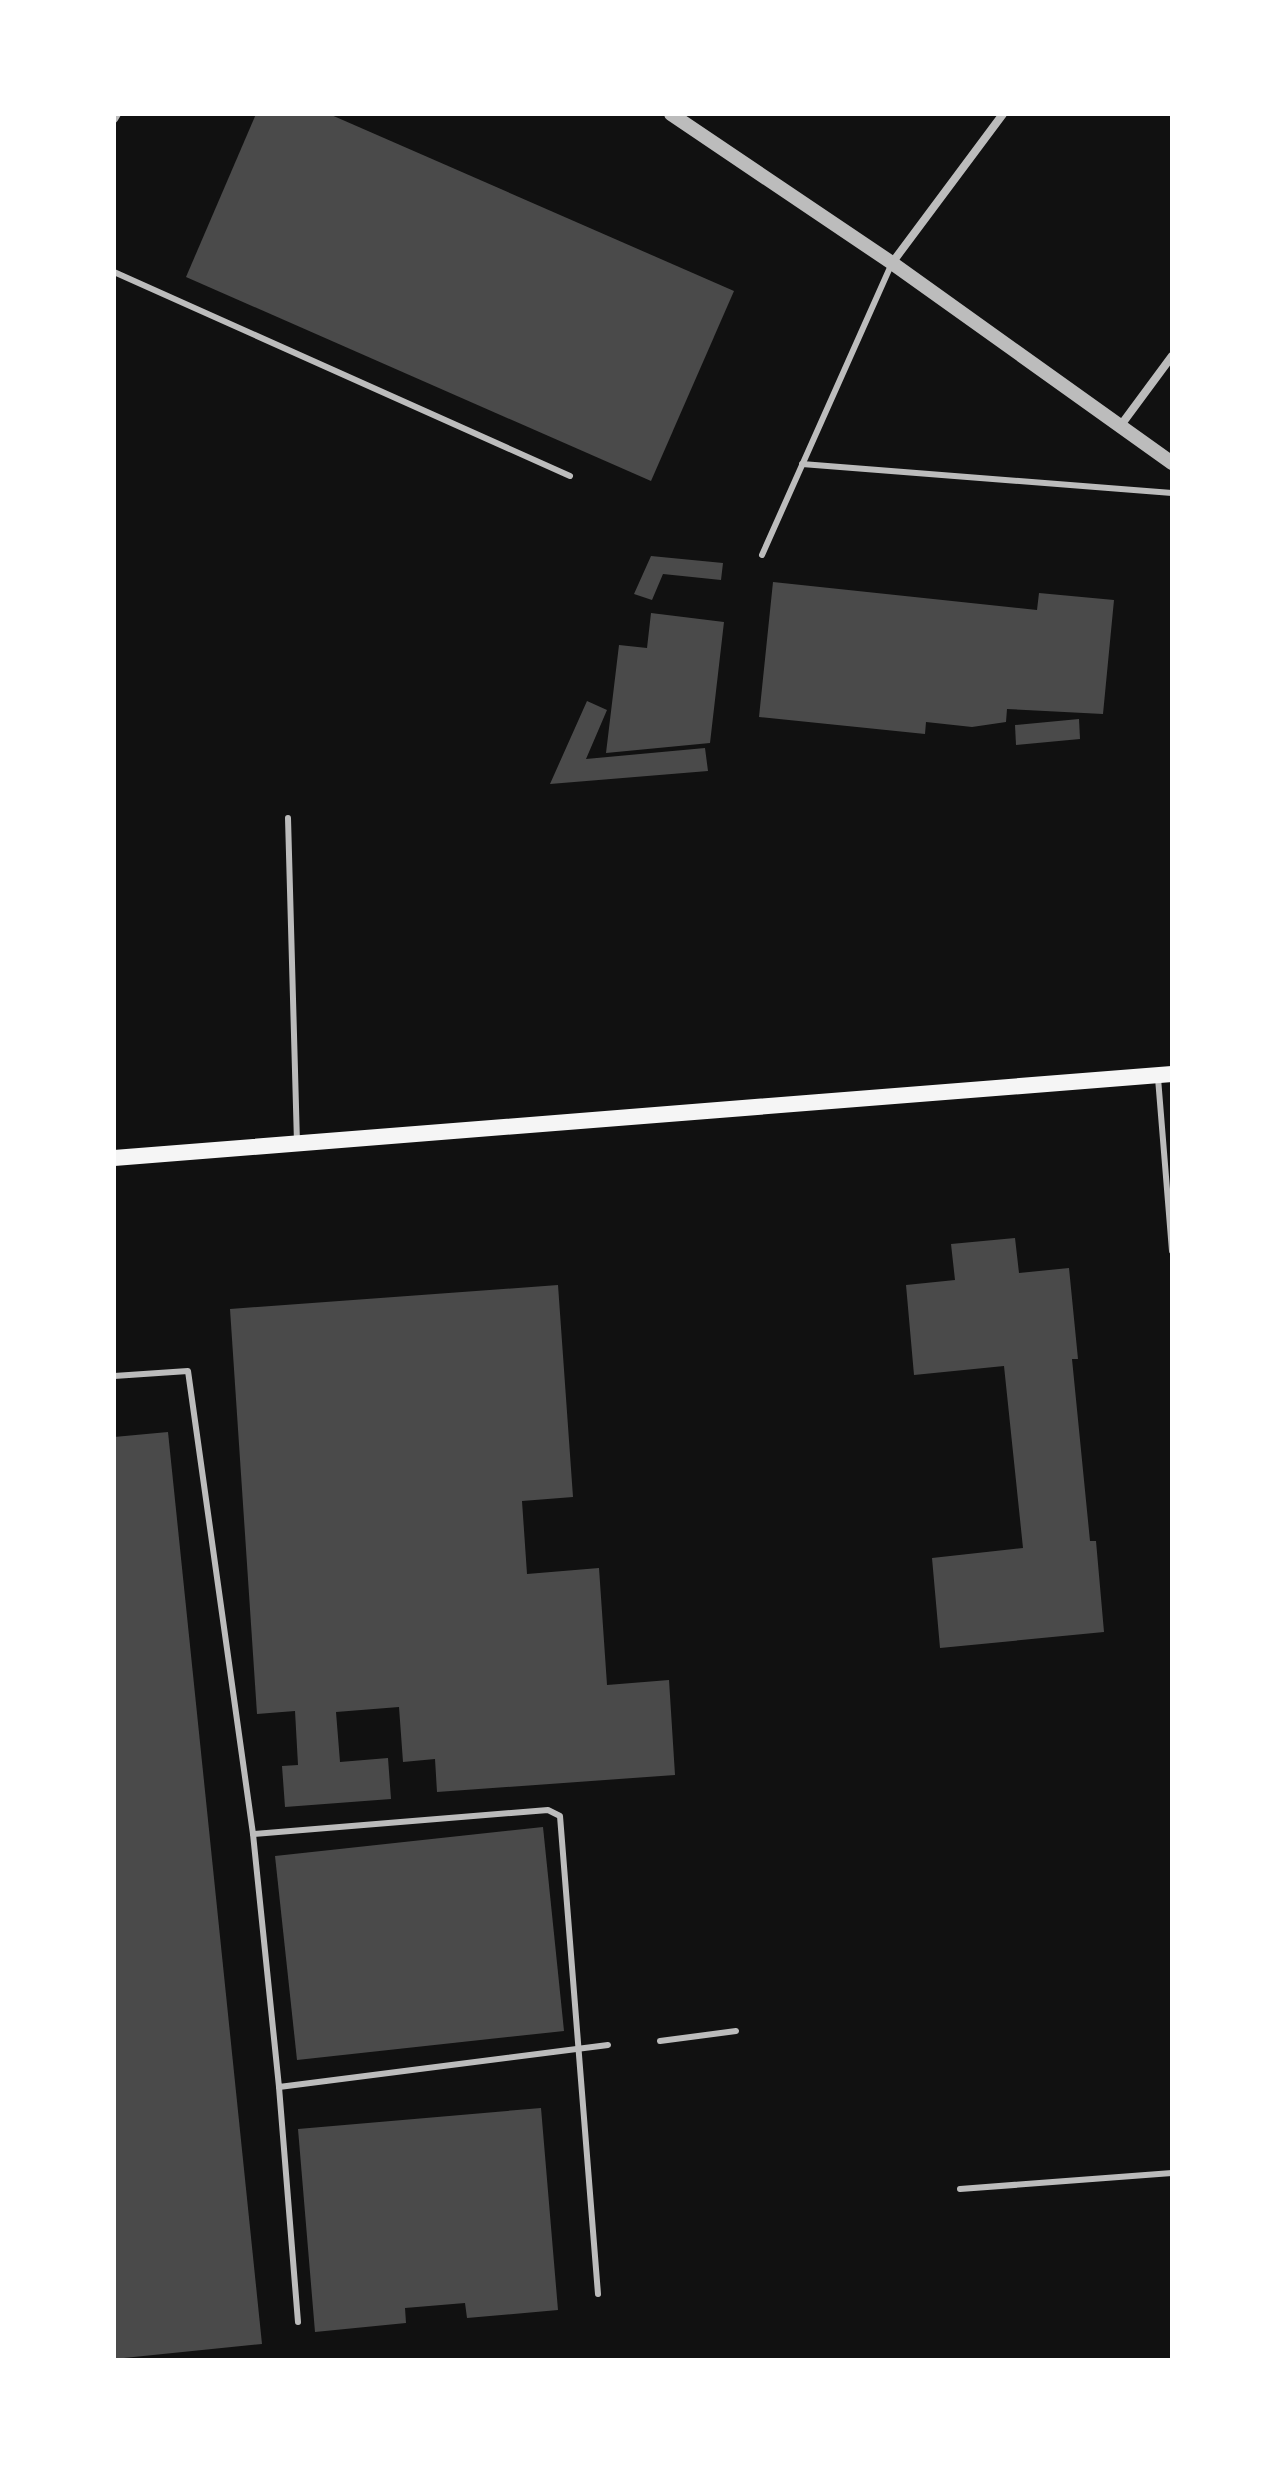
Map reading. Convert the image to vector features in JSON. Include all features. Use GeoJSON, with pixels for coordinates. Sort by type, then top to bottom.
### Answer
{"type":"FeatureCollection","features":[{"type":"Feature","properties":{"kind":"main road"},"geometry":{"type":"LineString","coordinates":[[114,1158],[1165,1074]]}},
{"type":"Feature","properties":{"kind":"street"},"geometry":{"type":"LineString","coordinates":[[114,119],[117,114]]}},
{"type":"Feature","properties":{"kind":"street"},"geometry":{"type":"LineString","coordinates":[[671,114],[892,263],[1172,463]]}},
{"type":"Feature","properties":{"kind":"street"},"geometry":{"type":"LineString","coordinates":[[892,263],[1003,114]]}},
{"type":"Feature","properties":{"kind":"street"},"geometry":{"type":"LineString","coordinates":[[1121,425],[1172,356]]}},
{"type":"Feature","properties":{"kind":"lane"},"geometry":{"type":"LineString","coordinates":[[762,555],[892,263]]}},
{"type":"Feature","properties":{"kind":"lane"},"geometry":{"type":"LineString","coordinates":[[114,272],[570,476]]}},
{"type":"Feature","properties":{"kind":"lane"},"geometry":{"type":"LineString","coordinates":[[802,464],[1172,493]]}},
{"type":"Feature","properties":{"kind":"lane"},"geometry":{"type":"LineString","coordinates":[[288,818],[297,1143]]}},
{"type":"Feature","properties":{"kind":"lane"},"geometry":{"type":"LineString","coordinates":[[1165,1074],[1172,1251]]}},
{"type":"Feature","properties":{"kind":"lane"},"geometry":{"type":"LineString","coordinates":[[114,1376],[188,1371],[253,1834],[279,2087],[298,2322]]}},
{"type":"Feature","properties":{"kind":"lane"},"geometry":{"type":"LineString","coordinates":[[253,1834],[554,1812],[560,1816],[598,2294]]}},
{"type":"Feature","properties":{"kind":"lane"},"geometry":{"type":"LineString","coordinates":[[660,2041],[736,2031]]}},
{"type":"Feature","properties":{"kind":"lane"},"geometry":{"type":"LineString","coordinates":[[279,2087],[608,2045]]}},
{"type":"Feature","properties":{"kind":"lane"},"geometry":{"type":"LineString","coordinates":[[960,2189],[1172,2173]]}},
{"type":"Feature","properties":{"kind":"building"},"geometry":{"type":"Polygon","coordinates":[[[256,114],[329,114],[734,291],[651,481],[186,277],[256,114]]]}},
{"type":"Feature","properties":{"kind":"building"},"geometry":{"type":"Polygon","coordinates":[[[651,556],[723,563],[721,580],[663,574],[652,600],[634,594],[651,556]]]}},
{"type":"Feature","properties":{"kind":"building"},"geometry":{"type":"Polygon","coordinates":[[[773,582],[1037,610],[1039,593],[1114,600],[1103,714],[1007,709],[1006,722],[972,727],[926,722],[925,734],[759,717],[773,582]]]}},
{"type":"Feature","properties":{"kind":"building"},"geometry":{"type":"Polygon","coordinates":[[[651,613],[724,622],[710,743],[606,753],[619,645],[647,648],[651,613]]]}},
{"type":"Feature","properties":{"kind":"building"},"geometry":{"type":"Polygon","coordinates":[[[587,701],[607,710],[586,759],[705,748],[708,771],[550,784],[587,701]]]}},
{"type":"Feature","properties":{"kind":"building"},"geometry":{"type":"Polygon","coordinates":[[[1079,719],[1080,739],[1016,745],[1015,725],[1079,719]]]}},
{"type":"Feature","properties":{"kind":"building"},"geometry":{"type":"Polygon","coordinates":[[[1015,1238],[1019,1273],[1069,1268],[1078,1359],[1072,1359],[1090,1541],[1096,1541],[1104,1632],[940,1648],[932,1558],[1023,1548],[1004,1366],[914,1375],[906,1285],[955,1280],[951,1244],[1015,1238]]]}},
{"type":"Feature","properties":{"kind":"building"},"geometry":{"type":"Polygon","coordinates":[[[558,1285],[573,1497],[522,1501],[527,1574],[599,1568],[607,1685],[669,1680],[675,1775],[437,1792],[435,1759],[403,1762],[399,1707],[336,1712],[340,1762],[388,1758],[391,1799],[285,1807],[282,1766],[298,1765],[295,1711],[257,1714],[230,1309],[558,1285]]]}},
{"type":"Feature","properties":{"kind":"building"},"geometry":{"type":"Polygon","coordinates":[[[168,1432],[262,2344],[114,2359],[114,1437],[168,1432]]]}},
{"type":"Feature","properties":{"kind":"building"},"geometry":{"type":"Polygon","coordinates":[[[543,1827],[564,2031],[297,2060],[275,1856],[543,1827]]]}},
{"type":"Feature","properties":{"kind":"building"},"geometry":{"type":"Polygon","coordinates":[[[541,2108],[558,2310],[467,2318],[465,2303],[405,2308],[406,2323],[315,2332],[298,2129],[541,2108]]]}}]}
